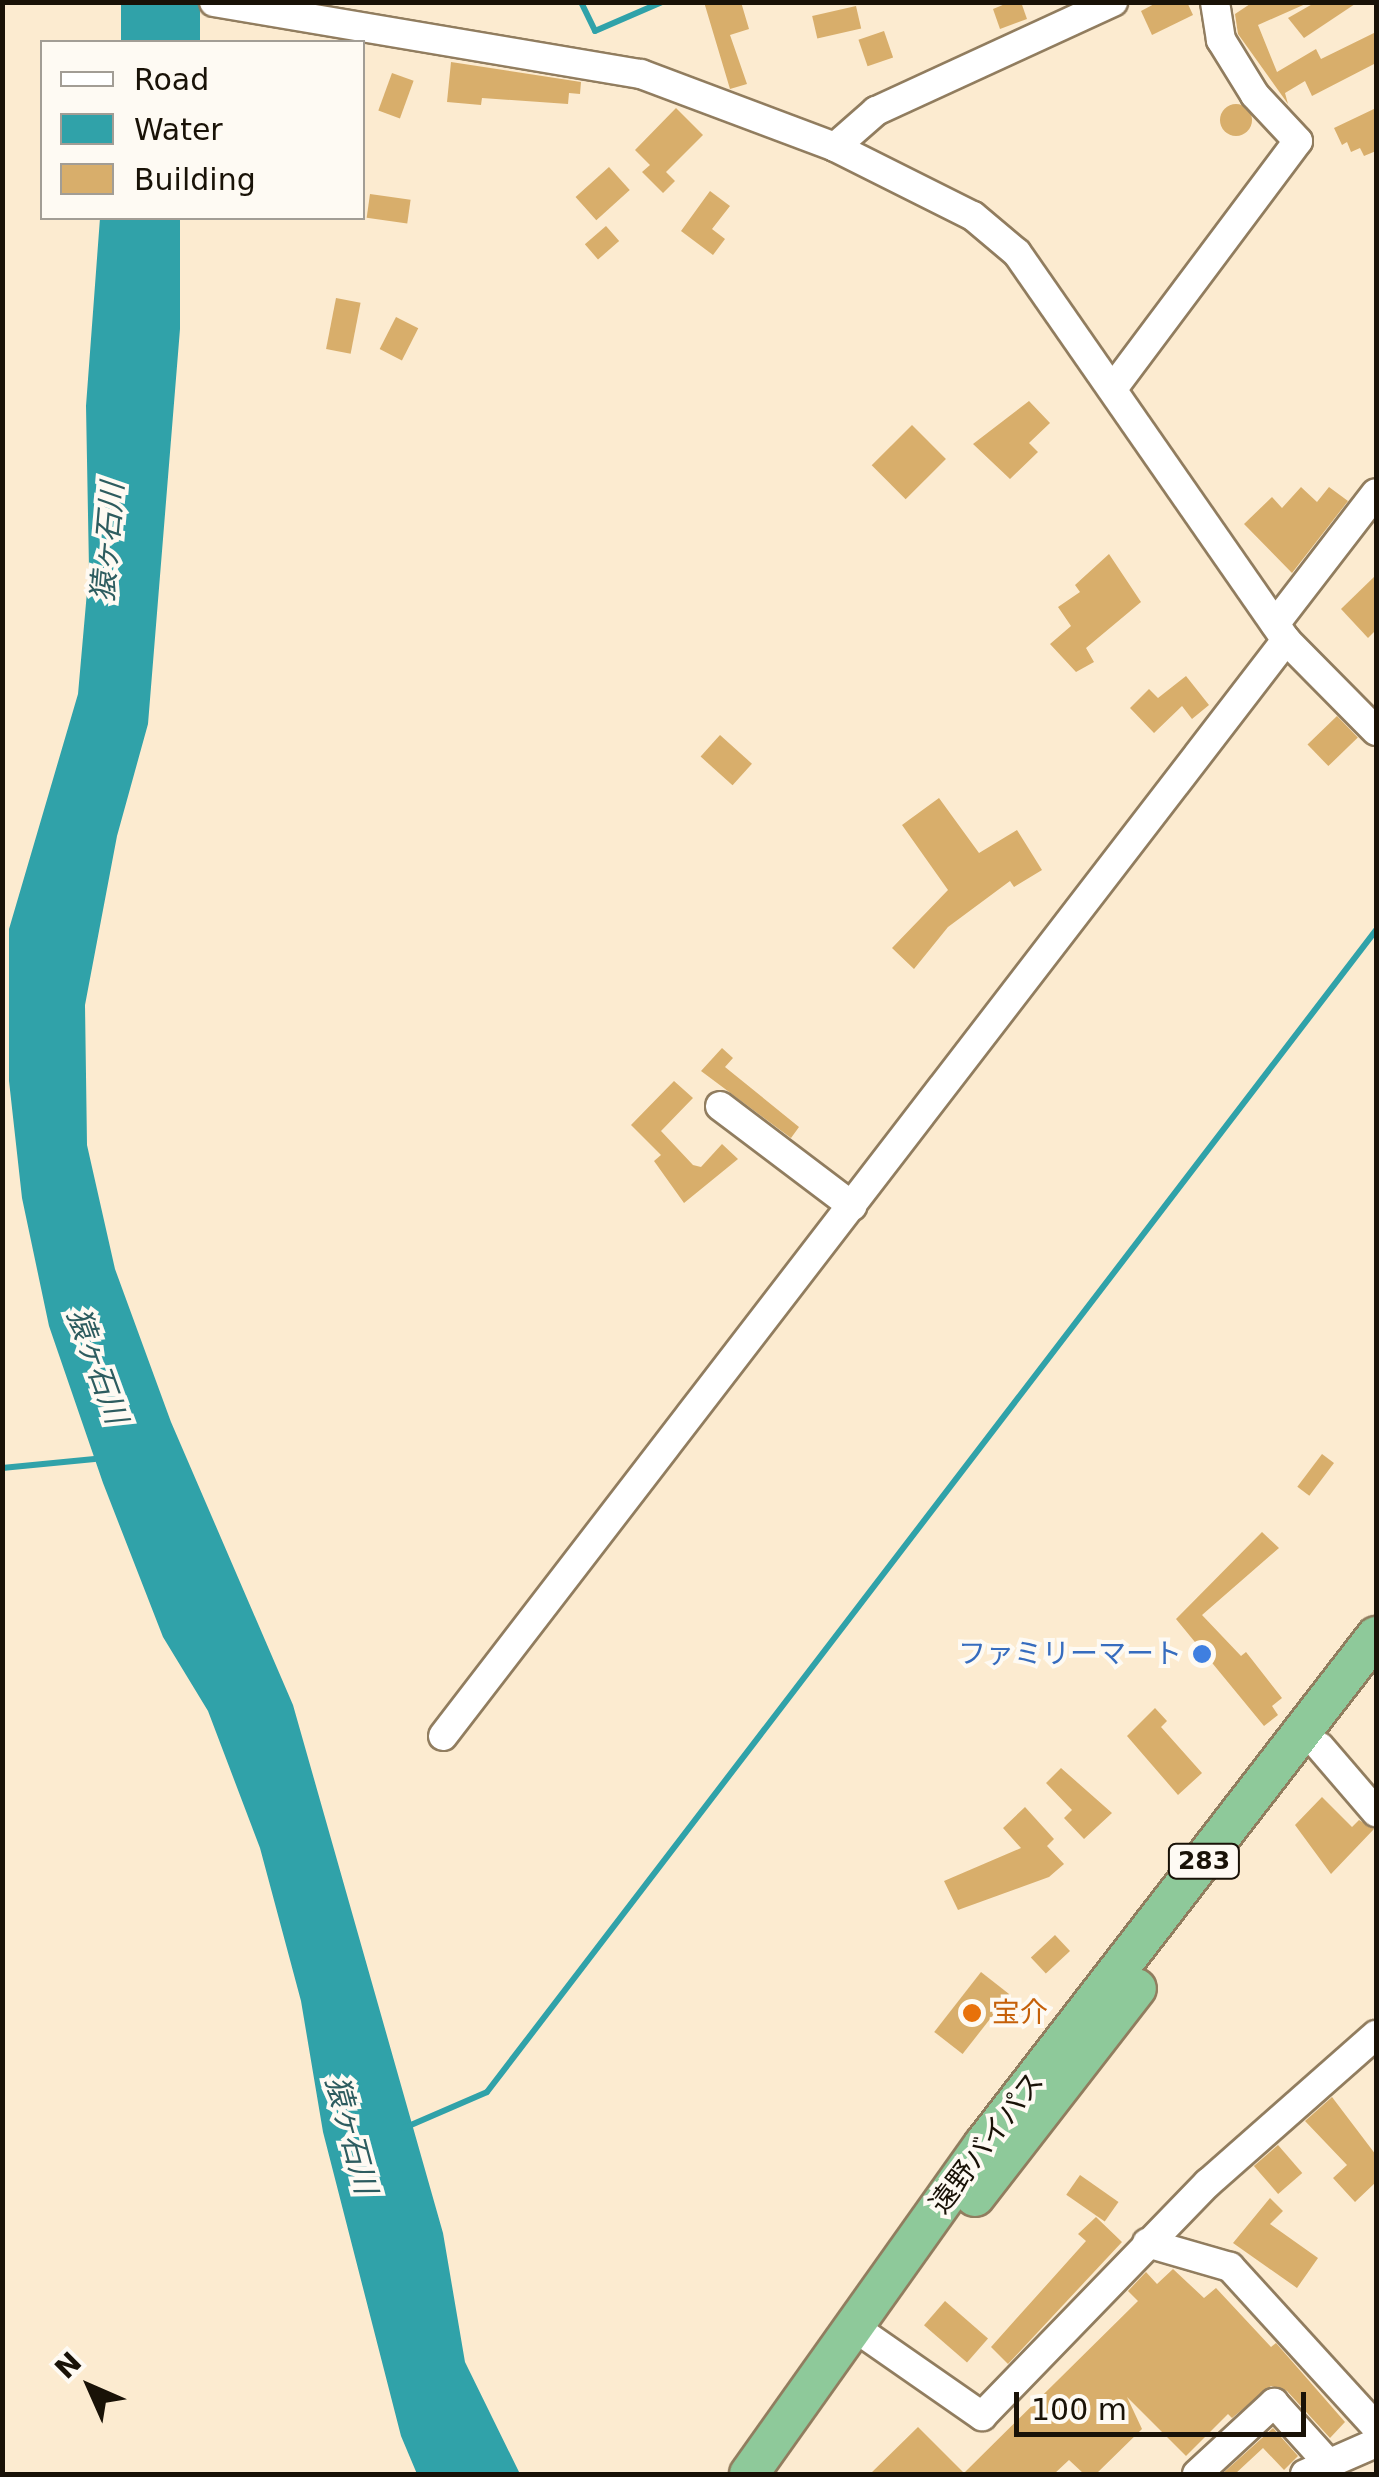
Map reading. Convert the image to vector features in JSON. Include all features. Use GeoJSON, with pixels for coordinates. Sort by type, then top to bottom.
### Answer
{"type":"FeatureCollection","features":[{"type":"Feature","properties":{"kind":"highway","name":"遠野バイパス"},"geometry":{"type":"LineString","coordinates":[[752,2471],[984,2145],[1376,1636]]}},
{"type":"Feature","properties":{"kind":"highway","name":"遠野バイパス"},"geometry":{"type":"LineString","coordinates":[[752,2471],[1053,2101],[1376,1674]]}},
{"type":"Feature","properties":{"kind":"street"},"geometry":{"type":"LineString","coordinates":[[214,2],[379,33],[588,60],[834,147],[942,197],[1017,253],[1114,387],[1281,632],[1376,731]]}},
{"type":"Feature","properties":{"kind":"street"},"geometry":{"type":"LineString","coordinates":[[834,147],[876,112],[1113,2]]}},
{"type":"Feature","properties":{"kind":"street"},"geometry":{"type":"LineString","coordinates":[[1114,387],[1298,141],[1255,95],[1221,40],[1215,2]]}},
{"type":"Feature","properties":{"kind":"street"},"geometry":{"type":"LineString","coordinates":[[443,1736],[852,1206],[1281,632],[1376,493]]}},
{"type":"Feature","properties":{"kind":"street"},"geometry":{"type":"LineString","coordinates":[[720,1106],[852,1206]]}},
{"type":"Feature","properties":{"kind":"street"},"geometry":{"type":"LineString","coordinates":[[1320,1746],[1376,1812]]}},
{"type":"Feature","properties":{"kind":"street"},"geometry":{"type":"LineString","coordinates":[[864,2334],[982,2416],[1147,2243],[1376,2035]]}},
{"type":"Feature","properties":{"kind":"street"},"geometry":{"type":"LineString","coordinates":[[1147,2243],[1230,2266],[1376,2427]]}},
{"type":"Feature","properties":{"kind":"street"},"geometry":{"type":"LineString","coordinates":[[1196,2474],[1274,2403],[1317,2469],[1376,2443]]}},
{"type":"Feature","properties":{"kind":"water"},"geometry":{"type":"Polygon","coordinates":[[[121,3],[200,3],[200,40],[121,40],[121,3]]]}},
{"type":"Feature","properties":{"kind":"water","name":"猿ヶ石川"},"geometry":{"type":"Polygon","coordinates":[[[100,220],[180,220],[180,329],[148,724],[117,836],[85,1005],[87,1145],[115,1269],[171,1422],[293,1705],[443,2233],[465,2362],[520,2474],[417,2474],[401,2436],[323,2132],[301,2001],[260,1848],[208,1711],[163,1637],[103,1483],[49,1326],[22,1198],[9,1081],[9,929],[78,694],[89,569],[86,406],[100,220]]]}},
{"type":"Feature","properties":{"kind":"building"},"geometry":{"type":"Polygon","coordinates":[[[704,2],[741,2],[749,29],[730,35],[747,84],[730,89],[704,2]]]}},
{"type":"Feature","properties":{"kind":"building"},"geometry":{"type":"Polygon","coordinates":[[[1021,2],[1027,19],[1000,29],[993,9],[1021,2]]]}},
{"type":"Feature","properties":{"kind":"building"},"geometry":{"type":"Polygon","coordinates":[[[1158,2],[1187,2],[1193,15],[1152,35],[1141,11],[1158,2]]]}},
{"type":"Feature","properties":{"kind":"building"},"geometry":{"type":"Polygon","coordinates":[[[1253,2],[1310,2],[1258,25],[1277,72],[1316,49],[1321,59],[1376,32],[1376,63],[1312,96],[1305,81],[1285,93],[1288,104],[1238,34],[1235,14],[1253,2]]]}},
{"type":"Feature","properties":{"kind":"building"},"geometry":{"type":"Polygon","coordinates":[[[1316,2],[1358,2],[1304,38],[1288,18],[1316,2]]]}},
{"type":"Feature","properties":{"kind":"building"},"geometry":{"type":"Polygon","coordinates":[[[856,6],[861,28],[817,39],[812,16],[856,6]]]}},
{"type":"Feature","properties":{"kind":"building"},"geometry":{"type":"Polygon","coordinates":[[[884,31],[893,57],[868,66],[858,40],[884,31]]]}},
{"type":"Feature","properties":{"kind":"building"},"geometry":{"type":"Polygon","coordinates":[[[451,62],[581,82],[580,94],[569,93],[568,104],[482,98],[481,105],[447,102],[451,62]]]}},
{"type":"Feature","properties":{"kind":"building"},"geometry":{"type":"Polygon","coordinates":[[[392,73],[414,81],[400,118],[378,111],[392,73]]]}},
{"type":"Feature","properties":{"kind":"building"},"geometry":{"type":"Polygon","coordinates":[[[1236,104],[1247,109],[1252,120],[1247,131],[1236,136],[1225,131],[1220,120],[1225,109],[1236,104]]]}},
{"type":"Feature","properties":{"kind":"building"},"geometry":{"type":"Polygon","coordinates":[[[676,108],[703,135],[666,172],[675,181],[663,193],[642,172],[650,165],[635,150],[676,108]]]}},
{"type":"Feature","properties":{"kind":"building"},"geometry":{"type":"Polygon","coordinates":[[[1376,108],[1376,151],[1364,156],[1360,148],[1351,152],[1347,142],[1342,145],[1334,128],[1376,108]]]}},
{"type":"Feature","properties":{"kind":"building"},"geometry":{"type":"Polygon","coordinates":[[[609,167],[630,190],[596,220],[576,197],[609,167]]]}},
{"type":"Feature","properties":{"kind":"building"},"geometry":{"type":"Polygon","coordinates":[[[710,191],[730,206],[712,229],[725,239],[713,255],[681,231],[710,191]]]}},
{"type":"Feature","properties":{"kind":"building"},"geometry":{"type":"Polygon","coordinates":[[[370,194],[411,200],[407,223],[367,218],[370,194]]]}},
{"type":"Feature","properties":{"kind":"building"},"geometry":{"type":"Polygon","coordinates":[[[606,226],[619,241],[598,259],[585,244],[606,226]]]}},
{"type":"Feature","properties":{"kind":"building"},"geometry":{"type":"Polygon","coordinates":[[[336,298],[361,303],[351,354],[326,349],[336,298]]]}},
{"type":"Feature","properties":{"kind":"building"},"geometry":{"type":"Polygon","coordinates":[[[396,317],[418,328],[402,360],[380,349],[396,317]]]}},
{"type":"Feature","properties":{"kind":"building"},"geometry":{"type":"Polygon","coordinates":[[[1029,401],[1050,423],[1029,443],[1038,452],[1010,479],[973,444],[1029,401]]]}},
{"type":"Feature","properties":{"kind":"building"},"geometry":{"type":"Polygon","coordinates":[[[912,425],[946,459],[906,499],[872,465],[912,425]]]}},
{"type":"Feature","properties":{"kind":"building"},"geometry":{"type":"Polygon","coordinates":[[[1301,487],[1317,502],[1329,487],[1348,501],[1292,573],[1244,524],[1272,497],[1282,508],[1301,487]]]}},
{"type":"Feature","properties":{"kind":"building"},"geometry":{"type":"Polygon","coordinates":[[[1109,554],[1141,602],[1086,648],[1094,662],[1076,672],[1050,644],[1071,626],[1058,607],[1080,592],[1075,585],[1109,554]]]}},
{"type":"Feature","properties":{"kind":"building"},"geometry":{"type":"Polygon","coordinates":[[[1376,575],[1376,630],[1368,638],[1341,609],[1376,575]]]}},
{"type":"Feature","properties":{"kind":"building"},"geometry":{"type":"Polygon","coordinates":[[[1186,676],[1209,705],[1192,719],[1182,706],[1154,733],[1130,708],[1149,689],[1158,698],[1186,676]]]}},
{"type":"Feature","properties":{"kind":"building"},"geometry":{"type":"Polygon","coordinates":[[[1337,716],[1358,738],[1328,766],[1308,744],[1337,716]]]}},
{"type":"Feature","properties":{"kind":"building"},"geometry":{"type":"Polygon","coordinates":[[[720,735],[752,764],[733,785],[701,757],[720,735]]]}},
{"type":"Feature","properties":{"kind":"building"},"geometry":{"type":"Polygon","coordinates":[[[939,798],[979,853],[1017,830],[1042,870],[1014,887],[1010,881],[948,927],[914,969],[892,948],[948,890],[902,825],[939,798]]]}},
{"type":"Feature","properties":{"kind":"building"},"geometry":{"type":"Polygon","coordinates":[[[722,1048],[733,1058],[725,1067],[799,1127],[791,1138],[701,1071],[722,1048]]]}},
{"type":"Feature","properties":{"kind":"building"},"geometry":{"type":"Polygon","coordinates":[[[674,1081],[693,1098],[661,1131],[693,1165],[701,1167],[722,1144],[738,1159],[684,1203],[654,1161],[661,1155],[631,1125],[674,1081]]]}},
{"type":"Feature","properties":{"kind":"building"},"geometry":{"type":"Polygon","coordinates":[[[1322,1454],[1334,1463],[1309,1496],[1297,1487],[1322,1454]]]}},
{"type":"Feature","properties":{"kind":"building"},"geometry":{"type":"Polygon","coordinates":[[[1262,1532],[1279,1548],[1202,1615],[1241,1656],[1246,1652],[1282,1698],[1272,1706],[1278,1715],[1264,1726],[1176,1619],[1262,1532]]]}},
{"type":"Feature","properties":{"kind":"building"},"geometry":{"type":"Polygon","coordinates":[[[1155,1708],[1167,1721],[1161,1727],[1202,1773],[1178,1795],[1127,1736],[1155,1708]]]}},
{"type":"Feature","properties":{"kind":"building"},"geometry":{"type":"Polygon","coordinates":[[[1061,1768],[1112,1813],[1084,1839],[1064,1818],[1072,1810],[1046,1783],[1061,1768]]]}},
{"type":"Feature","properties":{"kind":"building"},"geometry":{"type":"Polygon","coordinates":[[[1322,1797],[1352,1827],[1359,1820],[1374,1829],[1331,1874],[1295,1825],[1322,1797]]]}},
{"type":"Feature","properties":{"kind":"building"},"geometry":{"type":"Polygon","coordinates":[[[1025,1807],[1054,1839],[1047,1846],[1064,1864],[1049,1877],[958,1910],[944,1881],[1021,1848],[1003,1828],[1025,1807]]]}},
{"type":"Feature","properties":{"kind":"building"},"geometry":{"type":"Polygon","coordinates":[[[1055,1935],[1070,1951],[1046,1974],[1031,1958],[1055,1935]]]}},
{"type":"Feature","properties":{"kind":"building","name":"宝介"},"geometry":{"type":"Polygon","coordinates":[[[981,1972],[1009,1994],[963,2054],[934,2032],[981,1972]]]}},
{"type":"Feature","properties":{"kind":"building"},"geometry":{"type":"Polygon","coordinates":[[[1332,2097],[1376,2155],[1376,2182],[1355,2202],[1333,2178],[1347,2165],[1305,2121],[1332,2097]]]}},
{"type":"Feature","properties":{"kind":"building"},"geometry":{"type":"Polygon","coordinates":[[[1278,2145],[1302,2173],[1278,2194],[1254,2166],[1278,2145]]]}},
{"type":"Feature","properties":{"kind":"building"},"geometry":{"type":"Polygon","coordinates":[[[1080,2175],[1119,2202],[1105,2222],[1066,2195],[1080,2175]]]}},
{"type":"Feature","properties":{"kind":"building"},"geometry":{"type":"Polygon","coordinates":[[[1270,2198],[1283,2211],[1270,2224],[1318,2258],[1297,2288],[1233,2243],[1270,2198]]]}},
{"type":"Feature","properties":{"kind":"building"},"geometry":{"type":"Polygon","coordinates":[[[1096,2217],[1122,2242],[1008,2364],[991,2347],[1086,2241],[1078,2234],[1096,2217]]]}},
{"type":"Feature","properties":{"kind":"building"},"geometry":{"type":"Polygon","coordinates":[[[1173,2269],[1204,2298],[1216,2288],[1271,2347],[1276,2343],[1345,2422],[1330,2438],[1287,2391],[1271,2386],[1232,2418],[1228,2414],[1186,2456],[1127,2397],[1142,2429],[1096,2474],[1084,2474],[1069,2460],[1054,2474],[870,2474],[918,2427],[964,2473],[1138,2301],[1128,2291],[1146,2272],[1157,2284],[1173,2269]]]}},
{"type":"Feature","properties":{"kind":"building"},"geometry":{"type":"Polygon","coordinates":[[[945,2301],[988,2338],[967,2363],[924,2325],[945,2301]]]}},
{"type":"Feature","properties":{"kind":"building"},"geometry":{"type":"Polygon","coordinates":[[[1273,2428],[1298,2456],[1284,2470],[1263,2448],[1235,2474],[1222,2474],[1273,2428]]]}},
{"type":"Feature","properties":{"kind":"waterway"},"geometry":{"type":"LineString","coordinates":[[581,2],[595,31],[662,2]]}},
{"type":"Feature","properties":{"kind":"waterway"},"geometry":{"type":"LineString","coordinates":[[404,2128],[487,2092],[1376,930]]}},
{"type":"Feature","properties":{"kind":"waterway"},"geometry":{"type":"LineString","coordinates":[[2,1468],[95,1459]]}},
{"type":"Feature","properties":{"kind":"place","name":"ファミリーマート"},"geometry":{"type":"Point","coordinates":[1202,1654]}},
{"type":"Feature","properties":{"kind":"place","name":"宝介"},"geometry":{"type":"Point","coordinates":[972,2013]}}]}
